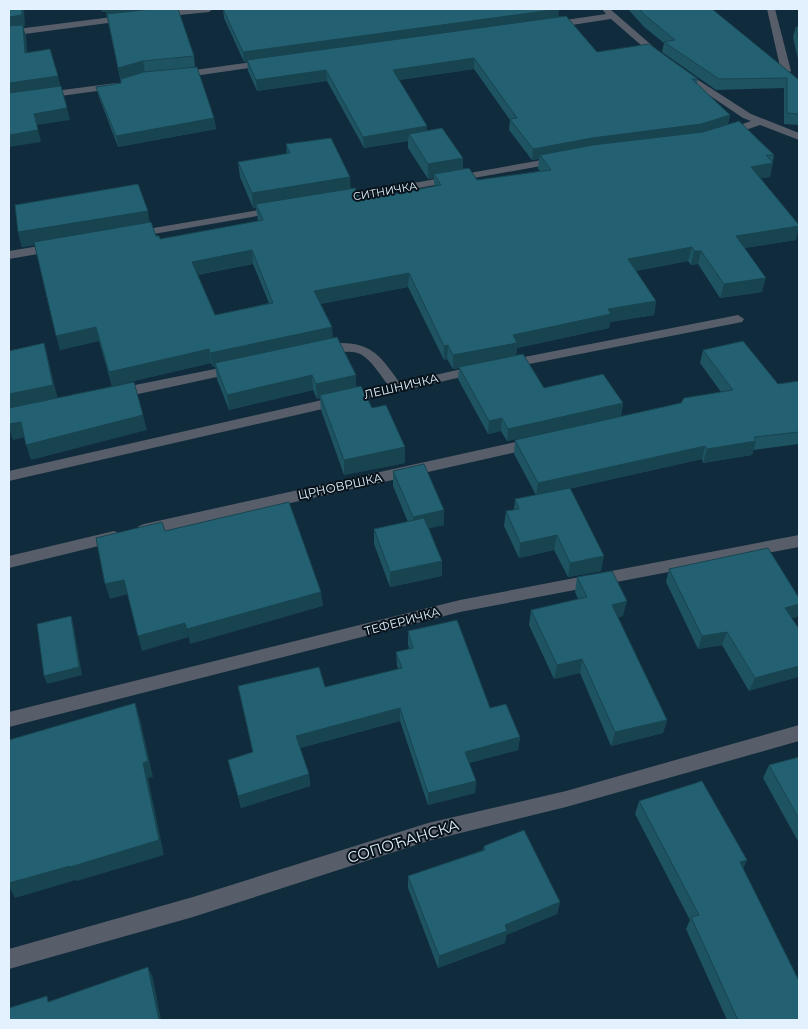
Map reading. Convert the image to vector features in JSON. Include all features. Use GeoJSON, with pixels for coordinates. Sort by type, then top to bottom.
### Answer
{"type":"FeatureCollection","features":[{"type":"Feature","properties":{"kind":"street"},"geometry":{"type":"LineString","coordinates":[[9,33],[209,9]]}},
{"type":"Feature","properties":{"kind":"street"},"geometry":{"type":"LineString","coordinates":[[771,9],[786,71]]}},
{"type":"Feature","properties":{"kind":"street"},"geometry":{"type":"LineString","coordinates":[[541,26],[608,13],[649,49],[731,106],[759,122],[799,137]]}},
{"type":"Feature","properties":{"kind":"street"},"geometry":{"type":"LineString","coordinates":[[167,76],[274,62]]}},
{"type":"Feature","properties":{"kind":"street"},"geometry":{"type":"LineString","coordinates":[[9,100],[122,85],[130,82]]}},
{"type":"Feature","properties":{"kind":"street"},"geometry":{"type":"LineString","coordinates":[[716,136],[759,122]]}},
{"type":"Feature","properties":{"kind":"street","name":"СИТНИЧКА"},"geometry":{"type":"LineString","coordinates":[[334,200],[572,158]]}},
{"type":"Feature","properties":{"kind":"street"},"geometry":{"type":"LineString","coordinates":[[129,235],[284,208]]}},
{"type":"Feature","properties":{"kind":"street"},"geometry":{"type":"LineString","coordinates":[[9,255],[70,245]]}},
{"type":"Feature","properties":{"kind":"street","name":"ЛЕШНИЧКА"},"geometry":{"type":"LineString","coordinates":[[9,476],[396,387],[738,319]]}},
{"type":"Feature","properties":{"kind":"street"},"geometry":{"type":"LineString","coordinates":[[309,353],[338,346],[351,345],[361,348],[372,355],[396,387]]}},
{"type":"Feature","properties":{"kind":"street"},"geometry":{"type":"LineString","coordinates":[[106,396],[251,365]]}},
{"type":"Feature","properties":{"kind":"street","name":"ЦРНОВРШКА"},"geometry":{"type":"LineString","coordinates":[[9,562],[89,542],[547,440]]}},
{"type":"Feature","properties":{"kind":"street","name":"ТЕФЕРИЧКА"},"geometry":{"type":"LineString","coordinates":[[9,720],[460,606],[799,540]]}},
{"type":"Feature","properties":{"kind":"street","name":"СОПОЋАНСКА"},"geometry":{"type":"LineString","coordinates":[[9,959],[193,908],[428,832],[566,799],[739,749],[799,734]]}},
{"type":"Feature","properties":{"kind":"building"},"geometry":{"type":"Polygon","coordinates":[[[9,9],[22,9],[22,15],[9,17],[9,9]]]}},
{"type":"Feature","properties":{"kind":"building"},"geometry":{"type":"Polygon","coordinates":[[[152,9],[178,9],[194,56],[143,61],[118,68],[107,14],[152,9]]]}},
{"type":"Feature","properties":{"kind":"building"},"geometry":{"type":"Polygon","coordinates":[[[223,9],[559,9],[243,52],[223,9]]]}},
{"type":"Feature","properties":{"kind":"building"},"geometry":{"type":"Polygon","coordinates":[[[639,9],[712,9],[799,80],[799,114],[787,113],[787,78],[719,79],[664,42],[675,40],[639,9]]]}},
{"type":"Feature","properties":{"kind":"building"},"geometry":{"type":"Polygon","coordinates":[[[566,16],[597,52],[649,44],[698,79],[692,79],[730,115],[701,124],[592,138],[533,149],[510,119],[517,118],[474,58],[393,70],[427,126],[363,137],[326,70],[256,80],[247,60],[566,16]]]}},
{"type":"Feature","properties":{"kind":"building"},"geometry":{"type":"Polygon","coordinates":[[[23,25],[25,53],[50,49],[58,76],[9,83],[9,26],[23,25]]]}},
{"type":"Feature","properties":{"kind":"building"},"geometry":{"type":"Polygon","coordinates":[[[796,27],[799,27],[799,41],[796,27]]]}},
{"type":"Feature","properties":{"kind":"building"},"geometry":{"type":"Polygon","coordinates":[[[197,67],[214,118],[116,136],[96,87],[121,83],[121,79],[144,72],[197,67]]]}},
{"type":"Feature","properties":{"kind":"building"},"geometry":{"type":"Polygon","coordinates":[[[61,86],[67,108],[34,114],[38,130],[9,135],[9,93],[61,86]]]}},
{"type":"Feature","properties":{"kind":"building"},"geometry":{"type":"Polygon","coordinates":[[[739,121],[774,155],[766,155],[773,163],[751,167],[799,226],[736,236],[766,278],[724,284],[701,251],[694,251],[692,247],[628,259],[656,301],[608,309],[611,314],[513,335],[517,343],[453,355],[448,345],[444,346],[409,273],[314,291],[332,327],[210,353],[209,349],[109,372],[96,327],[56,336],[34,242],[151,222],[156,236],[159,236],[160,239],[263,220],[256,204],[355,188],[361,200],[441,185],[434,174],[469,168],[477,180],[551,170],[540,155],[593,145],[703,132],[739,121]],[[252,250],[192,262],[215,315],[273,303],[252,250]]]}},
{"type":"Feature","properties":{"kind":"building"},"geometry":{"type":"Polygon","coordinates":[[[442,128],[463,158],[428,164],[409,134],[442,128]]]}},
{"type":"Feature","properties":{"kind":"building"},"geometry":{"type":"Polygon","coordinates":[[[331,138],[350,177],[252,193],[238,162],[290,153],[286,144],[331,138]]]}},
{"type":"Feature","properties":{"kind":"building"},"geometry":{"type":"Polygon","coordinates":[[[138,184],[148,211],[18,232],[15,205],[138,184]]]}},
{"type":"Feature","properties":{"kind":"building"},"geometry":{"type":"Polygon","coordinates":[[[337,337],[356,375],[316,384],[312,375],[227,395],[215,363],[337,337]]]}},
{"type":"Feature","properties":{"kind":"building"},"geometry":{"type":"Polygon","coordinates":[[[743,341],[778,384],[799,381],[799,432],[754,437],[756,441],[707,449],[705,446],[538,483],[515,440],[681,403],[684,398],[733,390],[703,350],[743,341]]]}},
{"type":"Feature","properties":{"kind":"building"},"geometry":{"type":"Polygon","coordinates":[[[44,343],[53,385],[9,394],[9,351],[44,343]]]}},
{"type":"Feature","properties":{"kind":"building"},"geometry":{"type":"Polygon","coordinates":[[[523,354],[544,388],[603,374],[623,403],[508,429],[502,418],[489,421],[459,367],[523,354]]]}},
{"type":"Feature","properties":{"kind":"building"},"geometry":{"type":"Polygon","coordinates":[[[134,382],[143,415],[26,445],[21,422],[9,424],[9,408],[134,382]]]}},
{"type":"Feature","properties":{"kind":"building"},"geometry":{"type":"Polygon","coordinates":[[[361,386],[372,408],[386,405],[405,447],[344,460],[320,395],[361,386]]]}},
{"type":"Feature","properties":{"kind":"building"},"geometry":{"type":"Polygon","coordinates":[[[424,464],[444,510],[413,517],[393,471],[424,464]]]}},
{"type":"Feature","properties":{"kind":"building"},"geometry":{"type":"Polygon","coordinates":[[[570,488],[604,556],[570,563],[557,535],[520,543],[506,511],[519,509],[515,499],[570,488]]]}},
{"type":"Feature","properties":{"kind":"building"},"geometry":{"type":"Polygon","coordinates":[[[289,502],[321,592],[187,629],[185,623],[138,636],[124,580],[105,584],[96,538],[162,522],[165,531],[289,502]]]}},
{"type":"Feature","properties":{"kind":"building"},"geometry":{"type":"Polygon","coordinates":[[[424,518],[442,561],[390,572],[374,529],[424,518]]]}},
{"type":"Feature","properties":{"kind":"building"},"geometry":{"type":"Polygon","coordinates":[[[768,548],[799,598],[799,604],[785,608],[799,629],[799,666],[755,678],[727,632],[702,636],[669,569],[768,548]]]}},
{"type":"Feature","properties":{"kind":"building"},"geometry":{"type":"Polygon","coordinates":[[[612,571],[627,601],[612,605],[667,720],[615,732],[582,659],[557,665],[531,610],[587,597],[577,577],[612,571]]]}},
{"type":"Feature","properties":{"kind":"building"},"geometry":{"type":"Polygon","coordinates":[[[71,616],[79,667],[44,676],[37,624],[71,616]]]}},
{"type":"Feature","properties":{"kind":"building"},"geometry":{"type":"Polygon","coordinates":[[[457,620],[490,708],[506,704],[520,737],[465,752],[476,781],[428,793],[400,708],[296,736],[309,774],[238,796],[228,760],[253,752],[238,686],[319,667],[325,687],[402,668],[396,652],[413,648],[408,631],[457,620]]]}},
{"type":"Feature","properties":{"kind":"building"},"geometry":{"type":"Polygon","coordinates":[[[135,703],[148,761],[143,763],[159,840],[9,883],[9,740],[135,703]]]}},
{"type":"Feature","properties":{"kind":"building"},"geometry":{"type":"Polygon","coordinates":[[[799,757],[799,819],[769,765],[799,757]]]}},
{"type":"Feature","properties":{"kind":"building"},"geometry":{"type":"Polygon","coordinates":[[[702,781],[747,860],[740,862],[799,981],[799,1019],[738,1020],[691,917],[699,915],[639,801],[702,781]]]}},
{"type":"Feature","properties":{"kind":"building"},"geometry":{"type":"Polygon","coordinates":[[[524,830],[560,902],[505,925],[507,931],[439,956],[408,876],[485,850],[484,846],[524,830]]]}},
{"type":"Feature","properties":{"kind":"building"},"geometry":{"type":"Polygon","coordinates":[[[148,967],[159,1020],[9,1020],[9,1008],[47,996],[48,1002],[148,967]]]}}]}
